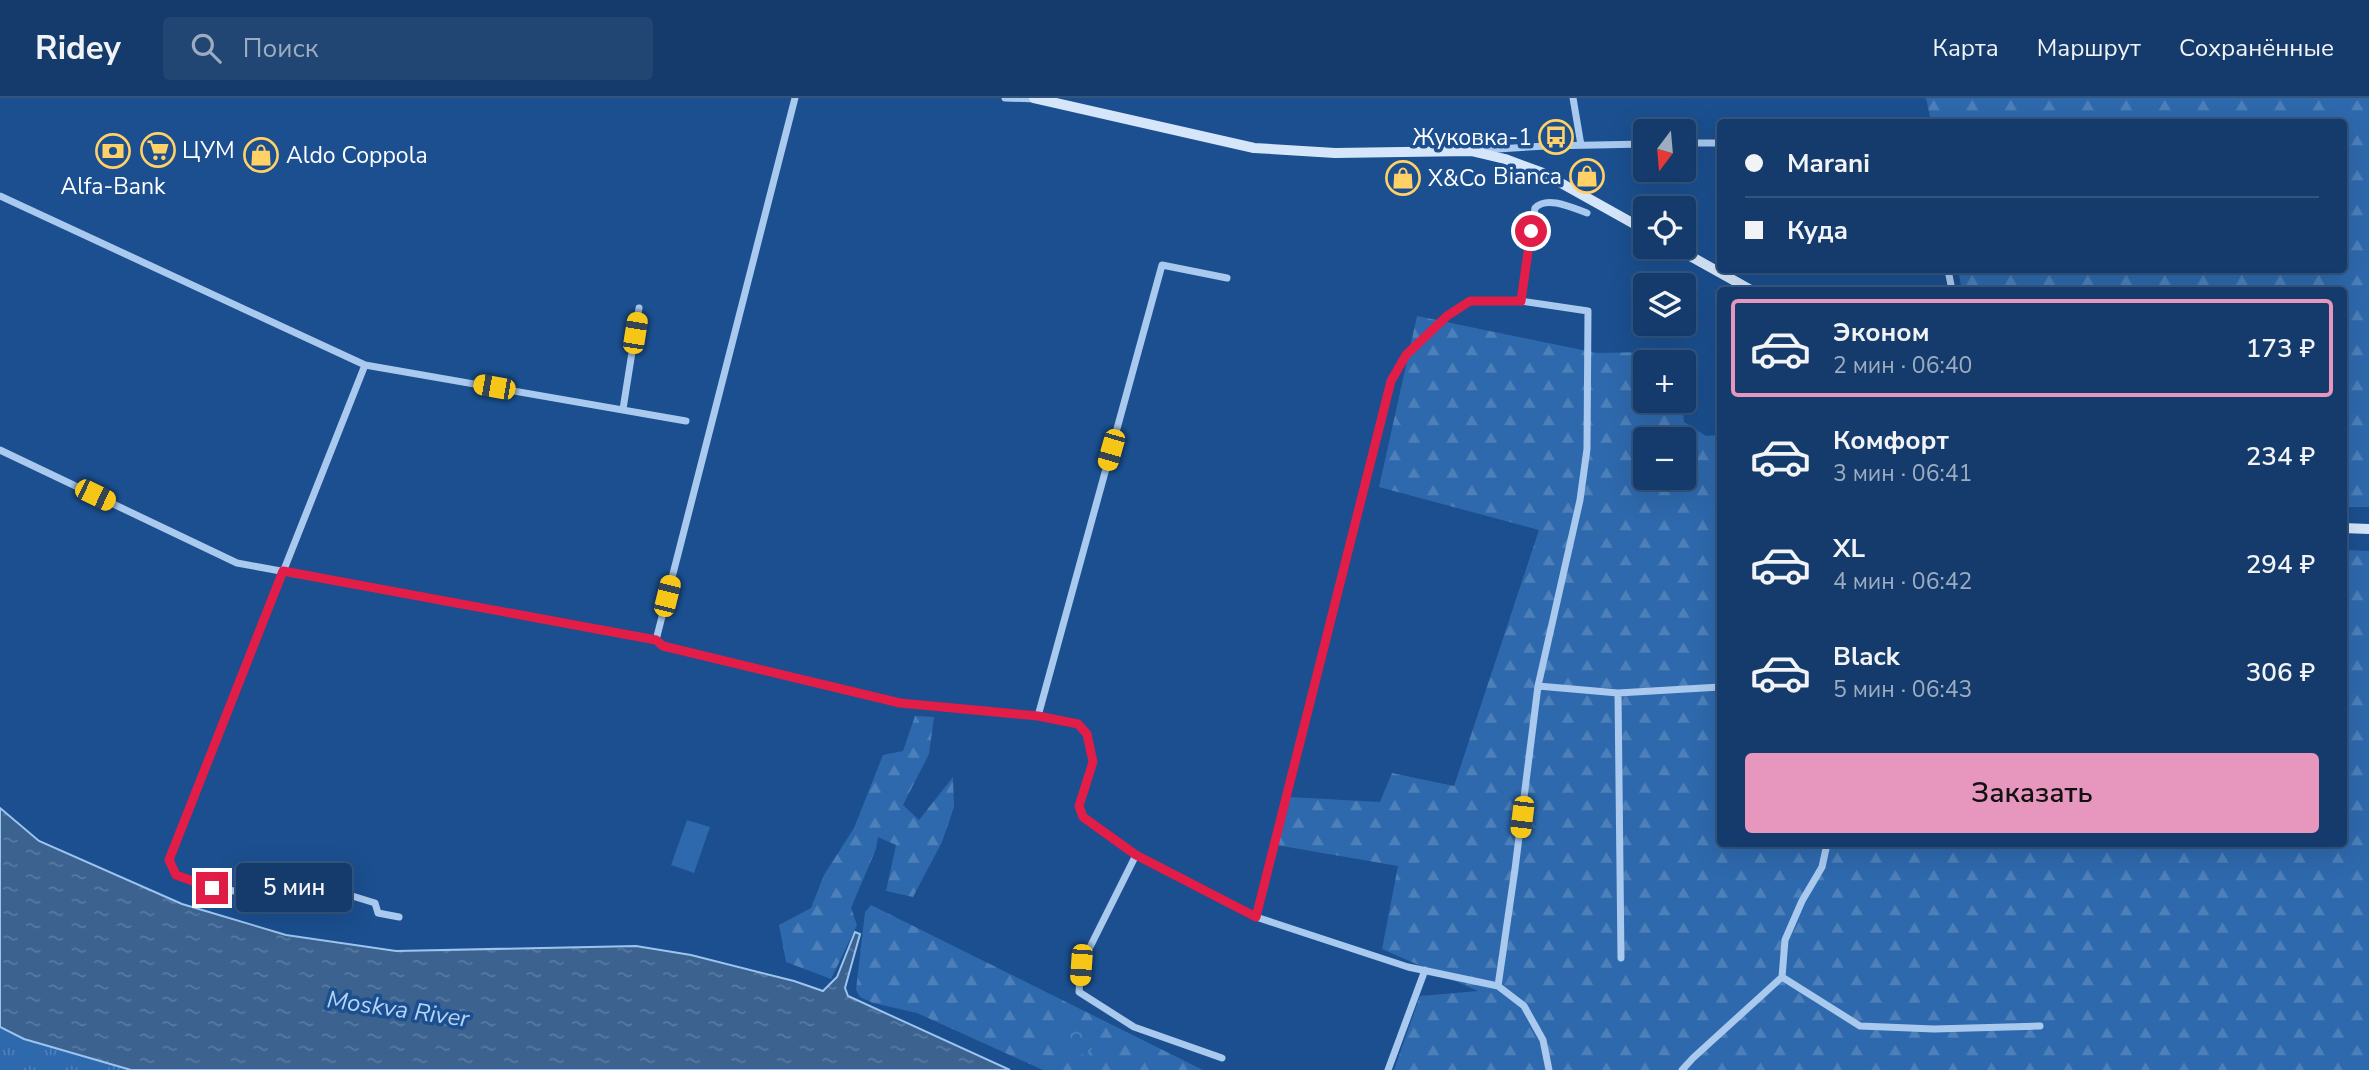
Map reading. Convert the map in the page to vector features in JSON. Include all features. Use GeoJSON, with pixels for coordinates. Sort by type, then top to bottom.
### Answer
{"type":"FeatureCollection","features":[{"type":"Feature","properties":{"kind":"main road"},"geometry":{"type":"LineString","coordinates":[[1037,99],[1254,148],[1335,153],[1471,151],[1521,164],[1581,193],[1633,223]]}},
{"type":"Feature","properties":{"kind":"main road"},"geometry":{"type":"LineString","coordinates":[[1695,259],[1717,271]]}},
{"type":"Feature","properties":{"kind":"main road"},"geometry":{"type":"LineString","coordinates":[[1721,273],[1746,287]]}},
{"type":"Feature","properties":{"kind":"main road"},"geometry":{"type":"LineString","coordinates":[[2347,528],[2369,529]]}},
{"type":"Feature","properties":{"kind":"street"},"geometry":{"type":"LineString","coordinates":[[656,640],[795,98]]}},
{"type":"Feature","properties":{"kind":"street"},"geometry":{"type":"LineString","coordinates":[[1005,98],[1037,99]]}},
{"type":"Feature","properties":{"kind":"street"},"geometry":{"type":"LineString","coordinates":[[1573,98],[1581,145]]}},
{"type":"Feature","properties":{"kind":"street"},"geometry":{"type":"LineString","coordinates":[[1696,143],[1717,143]]}},
{"type":"Feature","properties":{"kind":"street"},"geometry":{"type":"LineString","coordinates":[[1471,151],[1633,144]]}},
{"type":"Feature","properties":{"kind":"street"},"geometry":{"type":"LineString","coordinates":[[1521,301],[1535,208],[1538,203],[1544,202],[1587,213],[1581,193]]}},
{"type":"Feature","properties":{"kind":"street"},"geometry":{"type":"LineString","coordinates":[[0,196],[365,365],[686,421]]}},
{"type":"Feature","properties":{"kind":"street"},"geometry":{"type":"LineString","coordinates":[[1038,716],[1162,265],[1227,278]]}},
{"type":"Feature","properties":{"kind":"street"},"geometry":{"type":"LineString","coordinates":[[1256,917],[1391,381],[1406,355],[1447,316],[1470,301],[1521,301],[1588,311],[1587,449],[1582,488],[1538,686],[1497,986]]}},
{"type":"Feature","properties":{"kind":"street"},"geometry":{"type":"LineString","coordinates":[[623,409],[639,308]]}},
{"type":"Feature","properties":{"kind":"street"},"geometry":{"type":"LineString","coordinates":[[365,365],[169,860],[176,875],[212,888],[302,900],[349,895],[375,903],[378,913],[399,917]]}},
{"type":"Feature","properties":{"kind":"street"},"geometry":{"type":"LineString","coordinates":[[0,450],[237,563],[656,640],[663,646],[900,703],[1038,716],[1078,724],[1087,734],[1093,762],[1079,806],[1083,817],[1136,855],[1256,917],[1425,970],[1497,986],[1524,1006],[1543,1040],[1549,1070]]}},
{"type":"Feature","properties":{"kind":"street"},"geometry":{"type":"LineString","coordinates":[[1538,686],[1618,693],[1717,687]]}},
{"type":"Feature","properties":{"kind":"street"},"geometry":{"type":"LineString","coordinates":[[1618,693],[1621,958]]}},
{"type":"Feature","properties":{"kind":"street"},"geometry":{"type":"LineString","coordinates":[[1682,1070],[1782,977],[1785,940],[1802,901],[1822,867],[1826,847]]}},
{"type":"Feature","properties":{"kind":"street"},"geometry":{"type":"LineString","coordinates":[[1136,855],[1081,965],[1079,992],[1134,1027],[1222,1058]]}},
{"type":"Feature","properties":{"kind":"street"},"geometry":{"type":"LineString","coordinates":[[1388,1070],[1425,970]]}},
{"type":"Feature","properties":{"kind":"street"},"geometry":{"type":"LineString","coordinates":[[1782,977],[1860,1026],[1934,1029],[2040,1026]]}},
{"type":"Feature","properties":{"kind":"green space"},"geometry":{"type":"Polygon","coordinates":[[[1926,98],[2369,98],[2369,507],[2347,507],[2347,287],[1961,287],[1959,273],[2347,273],[2347,119],[1930,119],[1926,98]]]}},
{"type":"Feature","properties":{"kind":"green space"},"geometry":{"type":"Polygon","coordinates":[[[1417,316],[1597,353],[1633,352],[1633,413],[1683,413],[1684,422],[1692,427],[1633,427],[1633,490],[1696,490],[1696,430],[1706,436],[1717,435],[1717,847],[2347,847],[2347,550],[2369,551],[2369,1070],[1394,1070],[1420,996],[1478,991],[1382,949],[1398,866],[1276,845],[1289,797],[1380,802],[1392,773],[1454,786],[1539,530],[1379,487],[1417,316]]]}},
{"type":"Feature","properties":{"kind":"green space"},"geometry":{"type":"Polygon","coordinates":[[[915,716],[934,717],[929,754],[903,805],[919,820],[953,777],[954,807],[942,842],[913,897],[886,891],[896,845],[878,837],[876,849],[851,908],[857,925],[831,979],[786,962],[779,925],[811,908],[824,875],[854,828],[883,755],[903,751],[915,716]]]}},
{"type":"Feature","properties":{"kind":"green space"},"geometry":{"type":"Polygon","coordinates":[[[687,820],[710,827],[694,873],[671,865],[687,820]]]}},
{"type":"Feature","properties":{"kind":"green space"},"geometry":{"type":"Polygon","coordinates":[[[871,905],[1203,1070],[1043,1070],[917,1013],[873,1003],[860,997],[856,990],[865,912],[871,905]]]}},
{"type":"Feature","properties":{"kind":"green space"},"geometry":{"type":"Polygon","coordinates":[[[1065,1026],[1096,1040],[1088,1057],[1057,1042],[1065,1026]]]}},
{"type":"Feature","properties":{"kind":"green space"},"geometry":{"type":"Polygon","coordinates":[[[0,1027],[24,1039],[131,1070],[0,1070],[0,1027]]]}},
{"type":"Feature","properties":{"kind":"water","name":"Moskva River"},"geometry":{"type":"Polygon","coordinates":[[[0,808],[39,841],[182,904],[286,935],[396,951],[636,946],[691,955],[823,991],[837,977],[855,932],[860,934],[845,988],[848,996],[1010,1070],[131,1070],[24,1039],[0,1027],[0,808]]]}},
{"type":"Feature","properties":{"kind":"place","name":"Жуковка-1"},"geometry":{"type":"Point","coordinates":[1556,137]}},
{"type":"Feature","properties":{"kind":"place","name":"ЦУМ"},"geometry":{"type":"Point","coordinates":[158,150]}},
{"type":"Feature","properties":{"kind":"place","name":"Alfa-Bank"},"geometry":{"type":"Point","coordinates":[113,151]}},
{"type":"Feature","properties":{"kind":"place","name":"Aldo Coppola"},"geometry":{"type":"Point","coordinates":[261,155]}},
{"type":"Feature","properties":{"kind":"place","name":"Bianca"},"geometry":{"type":"Point","coordinates":[1587,176]}},
{"type":"Feature","properties":{"kind":"place","name":"X&Co"},"geometry":{"type":"Point","coordinates":[1403,178]}},
{"type":"Feature","properties":{"kind":"route"},"geometry":{"type":"LineString","coordinates":[[212,888],[176,875],[169,860],[283,571],[628,637],[656,640],[663,646],[900,703],[1038,716],[1078,724],[1087,734],[1093,762],[1079,806],[1083,817],[1136,855],[1256,917],[1391,381],[1406,355],[1447,316],[1470,301],[1521,301],[1531,231]]}}]}
